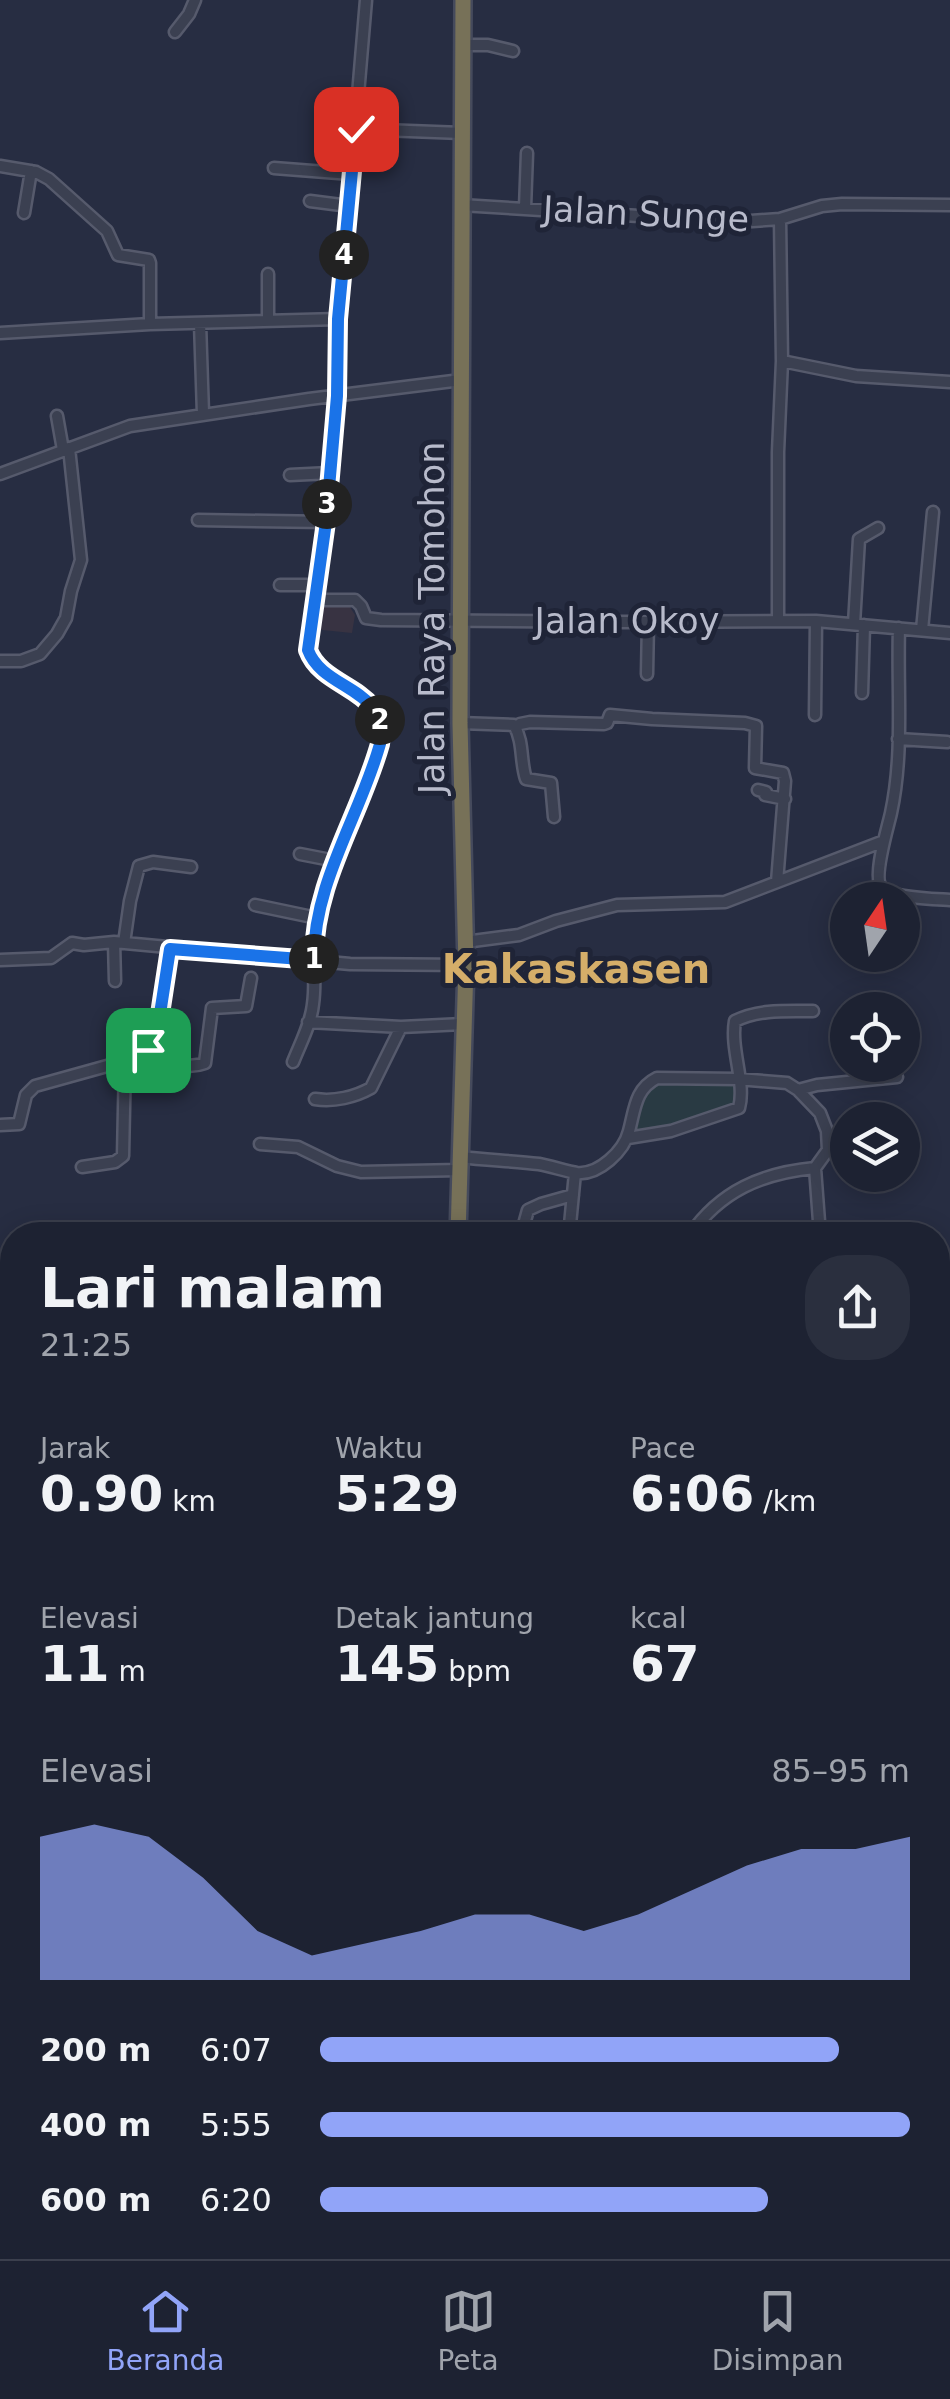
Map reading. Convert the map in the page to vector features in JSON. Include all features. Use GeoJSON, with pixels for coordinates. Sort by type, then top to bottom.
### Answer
{"type":"FeatureCollection","features":[{"type":"Feature","properties":{"kind":"highway","name":"Jalan Raya Tomohon"},"geometry":{"type":"LineString","coordinates":[[458,1222],[466,964],[460,722],[463,0]]}},
{"type":"Feature","properties":{"kind":"street"},"geometry":{"type":"LineString","coordinates":[[175,32],[195,0]]}},
{"type":"Feature","properties":{"kind":"street"},"geometry":{"type":"LineString","coordinates":[[293,1062],[314,1002],[317,918],[382,731],[378,714],[368,703],[312,660],[308,650],[326,522],[337,396],[338,319],[366,0]]}},
{"type":"Feature","properties":{"kind":"street"},"geometry":{"type":"LineString","coordinates":[[464,45],[513,50]]}},
{"type":"Feature","properties":{"kind":"street"},"geometry":{"type":"LineString","coordinates":[[325,108],[356,113]]}},
{"type":"Feature","properties":{"kind":"street"},"geometry":{"type":"LineString","coordinates":[[356,129],[462,133]]}},
{"type":"Feature","properties":{"kind":"street"},"geometry":{"type":"LineString","coordinates":[[525,208],[526,153]]}},
{"type":"Feature","properties":{"kind":"street"},"geometry":{"type":"LineString","coordinates":[[0,166],[49,179],[106,232],[118,255],[148,260],[150,324]]}},
{"type":"Feature","properties":{"kind":"street"},"geometry":{"type":"LineString","coordinates":[[274,168],[351,174]]}},
{"type":"Feature","properties":{"kind":"street"},"geometry":{"type":"LineString","coordinates":[[24,212],[30,171]]}},
{"type":"Feature","properties":{"kind":"street"},"geometry":{"type":"LineString","coordinates":[[310,201],[349,206]]}},
{"type":"Feature","properties":{"kind":"street","name":"Jalan Sunge"},"geometry":{"type":"LineString","coordinates":[[460,205],[737,222],[780,219],[842,204],[950,205]]}},
{"type":"Feature","properties":{"kind":"street"},"geometry":{"type":"LineString","coordinates":[[778,620],[780,219]]}},
{"type":"Feature","properties":{"kind":"street"},"geometry":{"type":"LineString","coordinates":[[268,274],[268,320]]}},
{"type":"Feature","properties":{"kind":"street"},"geometry":{"type":"LineString","coordinates":[[0,333],[338,319]]}},
{"type":"Feature","properties":{"kind":"street"},"geometry":{"type":"LineString","coordinates":[[200,323],[203,414]]}},
{"type":"Feature","properties":{"kind":"street"},"geometry":{"type":"LineString","coordinates":[[782,362],[856,376],[950,382]]}},
{"type":"Feature","properties":{"kind":"street"},"geometry":{"type":"LineString","coordinates":[[0,474],[130,426],[460,380]]}},
{"type":"Feature","properties":{"kind":"street"},"geometry":{"type":"LineString","coordinates":[[0,661],[21,662],[40,654],[57,634],[66,618],[81,560],[66,449],[57,416]]}},
{"type":"Feature","properties":{"kind":"street"},"geometry":{"type":"LineString","coordinates":[[290,475],[330,473]]}},
{"type":"Feature","properties":{"kind":"street"},"geometry":{"type":"LineString","coordinates":[[922,630],[933,512]]}},
{"type":"Feature","properties":{"kind":"street"},"geometry":{"type":"LineString","coordinates":[[198,520],[326,522]]}},
{"type":"Feature","properties":{"kind":"street"},"geometry":{"type":"LineString","coordinates":[[862,693],[857,554],[860,539],[878,528]]}},
{"type":"Feature","properties":{"kind":"street"},"geometry":{"type":"LineString","coordinates":[[280,585],[317,585]]}},
{"type":"Feature","properties":{"kind":"street","name":"Jalan Okoy"},"geometry":{"type":"LineString","coordinates":[[315,600],[355,600],[368,619],[778,620],[950,632]]}},
{"type":"Feature","properties":{"kind":"street"},"geometry":{"type":"LineString","coordinates":[[815,715],[816,621]]}},
{"type":"Feature","properties":{"kind":"street"},"geometry":{"type":"LineString","coordinates":[[647,674],[648,622]]}},
{"type":"Feature","properties":{"kind":"street"},"geometry":{"type":"LineString","coordinates":[[899,628],[896,788],[878,879],[882,889],[950,900]]}},
{"type":"Feature","properties":{"kind":"street"},"geometry":{"type":"LineString","coordinates":[[516,728],[530,722],[604,724],[610,715],[753,725],[757,730],[755,768],[783,773],[777,882]]}},
{"type":"Feature","properties":{"kind":"street"},"geometry":{"type":"LineString","coordinates":[[460,722],[510,724],[516,728],[524,776],[550,781],[554,816]]}},
{"type":"Feature","properties":{"kind":"street"},"geometry":{"type":"LineString","coordinates":[[898,739],[948,742]]}},
{"type":"Feature","properties":{"kind":"street"},"geometry":{"type":"LineString","coordinates":[[758,790],[766,792],[766,796],[784,799]]}},
{"type":"Feature","properties":{"kind":"street"},"geometry":{"type":"LineString","coordinates":[[464,942],[519,934],[617,905],[725,902],[884,841]]}},
{"type":"Feature","properties":{"kind":"street"},"geometry":{"type":"LineString","coordinates":[[300,854],[336,861]]}},
{"type":"Feature","properties":{"kind":"street"},"geometry":{"type":"LineString","coordinates":[[115,981],[119,943],[140,866],[153,862],[192,867]]}},
{"type":"Feature","properties":{"kind":"street"},"geometry":{"type":"LineString","coordinates":[[256,905],[317,918]]}},
{"type":"Feature","properties":{"kind":"street"},"geometry":{"type":"LineString","coordinates":[[0,960],[50,958],[72,943],[119,943],[350,964],[466,964]]}},
{"type":"Feature","properties":{"kind":"street"},"geometry":{"type":"LineString","coordinates":[[0,1125],[19,1124],[26,1095],[34,1086],[148,1050],[158,1027],[170,949]]}},
{"type":"Feature","properties":{"kind":"street"},"geometry":{"type":"LineString","coordinates":[[148,1050],[176,1064],[204,1064],[212,1009],[246,1006],[251,978]]}},
{"type":"Feature","properties":{"kind":"street"},"geometry":{"type":"LineString","coordinates":[[628,1138],[671,1131],[739,1108],[742,1095],[733,1035],[735,1021],[761,1013],[813,1011]]}},
{"type":"Feature","properties":{"kind":"street"},"geometry":{"type":"LineString","coordinates":[[308,1022],[463,1024]]}},
{"type":"Feature","properties":{"kind":"street"},"geometry":{"type":"LineString","coordinates":[[315,1098],[341,1099],[371,1088],[401,1026]]}},
{"type":"Feature","properties":{"kind":"street"},"geometry":{"type":"LineString","coordinates":[[82,1167],[115,1162],[123,1156],[125,1060]]}},
{"type":"Feature","properties":{"kind":"street"},"geometry":{"type":"LineString","coordinates":[[260,1144],[298,1147],[337,1166],[361,1172],[459,1163],[535,1164],[575,1174],[605,1164],[628,1138],[638,1096],[657,1078],[787,1083],[820,1113],[827,1131],[828,1150],[815,1168],[819,1222]]}},
{"type":"Feature","properties":{"kind":"street"},"geometry":{"type":"LineString","coordinates":[[798,1090],[848,1082]]}},
{"type":"Feature","properties":{"kind":"street"},"geometry":{"type":"LineString","coordinates":[[700,1222],[707,1212],[736,1192],[769,1176],[815,1168]]}},
{"type":"Feature","properties":{"kind":"street"},"geometry":{"type":"LineString","coordinates":[[570,1222],[575,1174]]}},
{"type":"Feature","properties":{"kind":"street"},"geometry":{"type":"LineString","coordinates":[[525,1222],[528,1210],[573,1195]]}},
{"type":"Feature","properties":{"kind":"shaded area"},"geometry":{"type":"Polygon","coordinates":[[[317,602],[348,604],[355,615],[352,633],[313,629],[317,602]]]}},
{"type":"Feature","properties":{"kind":"shaded area"},"geometry":{"type":"Polygon","coordinates":[[[738,1079],[739,1108],[628,1138],[649,1082],[738,1079]]]}},
{"type":"Feature","properties":{"kind":"district","name":"Kakaskasen"},"geometry":{"type":"Point","coordinates":[576,969]}},
{"type":"Feature","properties":{"kind":"route"},"geometry":{"type":"LineString","coordinates":[[148,1050],[158,1027],[170,949],[314,960],[314,932],[327,884],[380,744],[378,714],[359,695],[318,667],[308,650],[326,522],[337,396],[338,319],[356,129]]}}]}
